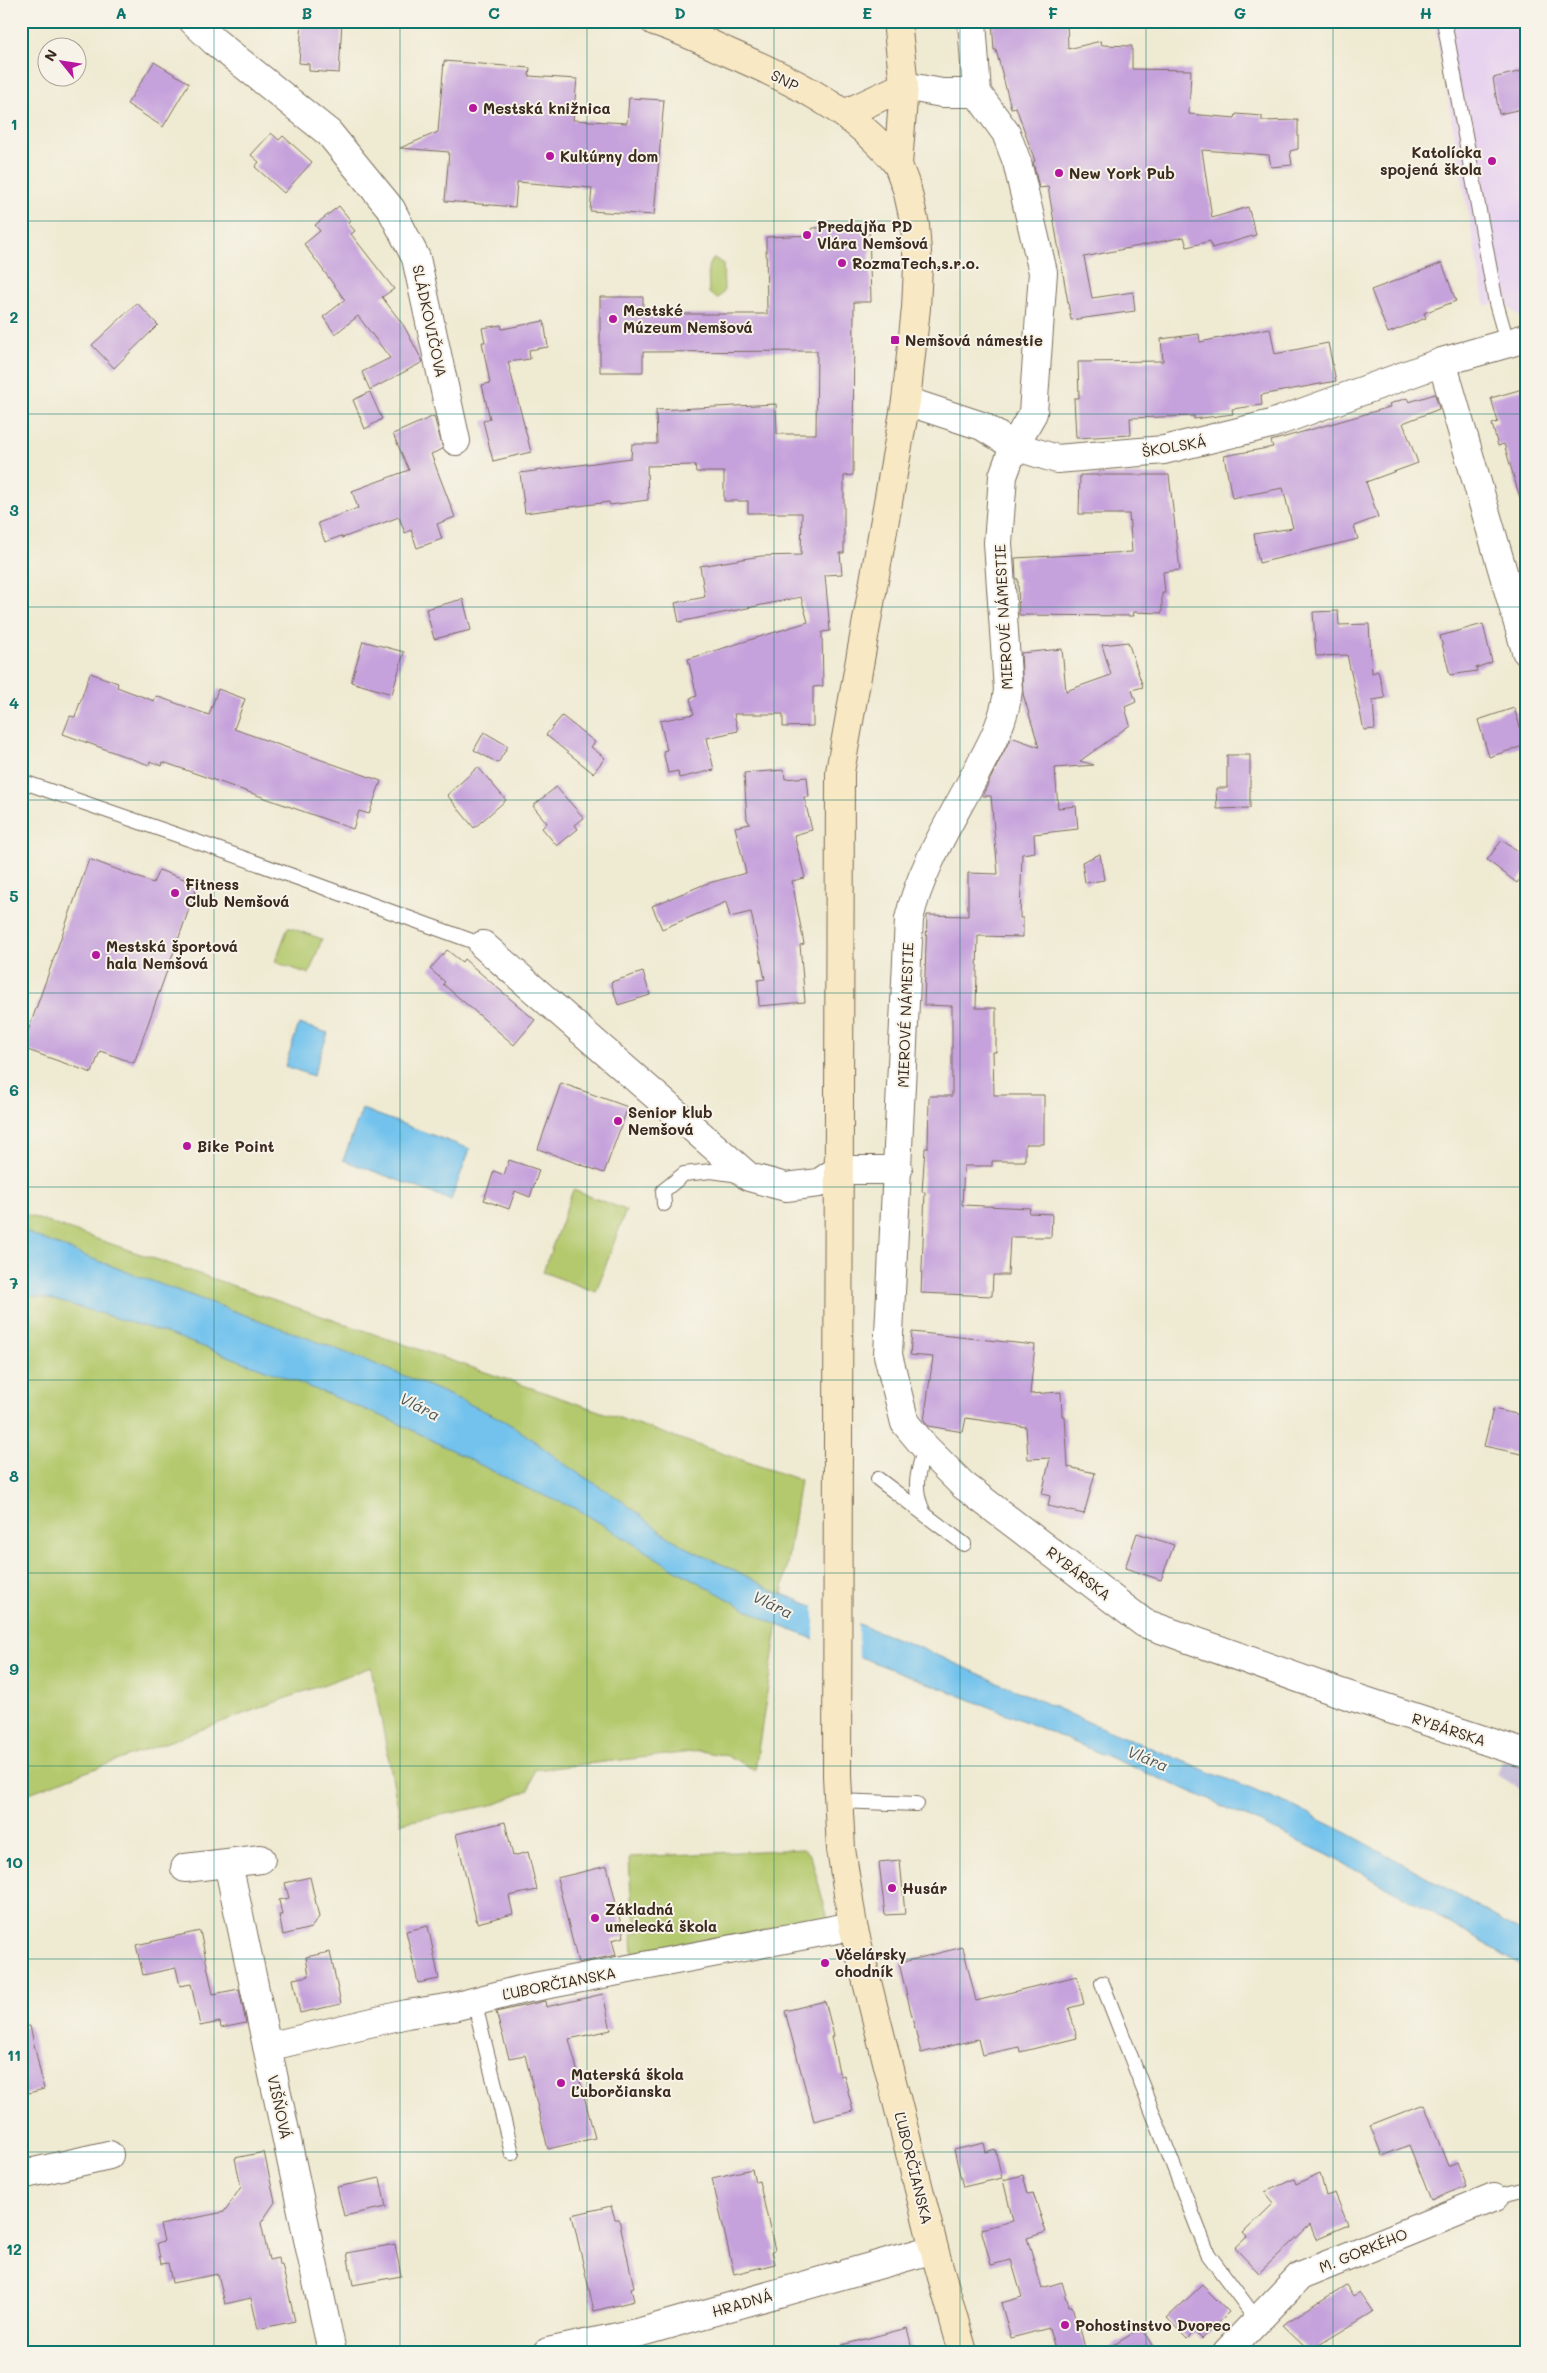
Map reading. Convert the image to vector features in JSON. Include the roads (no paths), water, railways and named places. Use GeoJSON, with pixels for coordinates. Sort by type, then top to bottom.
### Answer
{"type":"FeatureCollection","features":[{"type":"Feature","properties":{"kind":"main road","name":"SNP"},"geometry":{"type":"LineString","coordinates":[[654,21],[750,62],[818,96],[879,142],[898,165]]}},
{"type":"Feature","properties":{"kind":"main road"},"geometry":{"type":"LineString","coordinates":[[838,1170],[840,772],[906,401],[916,308],[918,266],[916,225],[908,189],[898,165],[904,86],[897,21]]}},
{"type":"Feature","properties":{"kind":"main road"},"geometry":{"type":"LineString","coordinates":[[844,114],[904,86]]}},
{"type":"Feature","properties":{"kind":"main road","name":"ĽUBORČIANSKA"},"geometry":{"type":"LineString","coordinates":[[838,1170],[837,1789],[841,1849],[853,1926],[934,2249],[963,2352]]}},
{"type":"Feature","properties":{"kind":"street","name":"SLÁDKOVIČOVA"},"geometry":{"type":"LineString","coordinates":[[193,21],[214,41],[329,133],[391,209],[416,258],[456,441]]}},
{"type":"Feature","properties":{"kind":"street"},"geometry":{"type":"LineString","coordinates":[[904,86],[982,100],[972,21]]}},
{"type":"Feature","properties":{"kind":"street","name":"MIEROVÉ NÁMESTIE"},"geometry":{"type":"LineString","coordinates":[[898,1170],[909,919],[933,856],[993,741],[1006,706],[1008,690],[998,543],[1003,476],[1014,446],[1033,413],[1043,272],[1016,162],[1006,133],[982,100]]}},
{"type":"Feature","properties":{"kind":"street","name":"ŠKOLSKÁ"},"geometry":{"type":"LineString","coordinates":[[906,401],[982,426],[1014,446],[1057,460],[1164,450],[1271,424],[1442,362],[1517,340]]}},
{"type":"Feature","properties":{"kind":"street"},"geometry":{"type":"LineString","coordinates":[[1442,362],[1526,651]]}},
{"type":"Feature","properties":{"kind":"street"},"geometry":{"type":"LineString","coordinates":[[483,945],[749,1177],[786,1187],[819,1183],[838,1170],[898,1170]]}},
{"type":"Feature","properties":{"kind":"street","name":"RYBÁRSKA"},"geometry":{"type":"LineString","coordinates":[[898,1170],[888,1355],[905,1424],[963,1485],[1144,1623],[1335,1691],[1526,1754]]}},
{"type":"Feature","properties":{"kind":"street"},"geometry":{"type":"LineString","coordinates":[[185,1868],[261,1859]]}},
{"type":"Feature","properties":{"kind":"street","name":"VIŠŇOVÁ"},"geometry":{"type":"LineString","coordinates":[[228,1863],[332,2352]]}},
{"type":"Feature","properties":{"kind":"street","name":"ĽUBORČIANSKA"},"geometry":{"type":"LineString","coordinates":[[267,2047],[524,1989],[853,1926]]}},
{"type":"Feature","properties":{"kind":"street"},"geometry":{"type":"LineString","coordinates":[[21,2175],[109,2155]]}},
{"type":"Feature","properties":{"kind":"street","name":"M. GORKÉHO"},"geometry":{"type":"LineString","coordinates":[[1227,2352],[1300,2276],[1494,2197]]}},
{"type":"Feature","properties":{"kind":"street","name":"HRADNÁ"},"geometry":{"type":"LineString","coordinates":[[548,2352],[641,2332],[934,2249]]}},
{"type":"Feature","properties":{"kind":"lane"},"geometry":{"type":"LineString","coordinates":[[1444,21],[1496,302],[1517,340]]}},
{"type":"Feature","properties":{"kind":"lane"},"geometry":{"type":"LineString","coordinates":[[21,781],[229,852],[483,945]]}},
{"type":"Feature","properties":{"kind":"lane"},"geometry":{"type":"LineString","coordinates":[[664,1204],[663,1191],[684,1174],[711,1171],[749,1177]]}},
{"type":"Feature","properties":{"kind":"lane"},"geometry":{"type":"LineString","coordinates":[[923,1512],[917,1498],[915,1481],[925,1447]]}},
{"type":"Feature","properties":{"kind":"lane"},"geometry":{"type":"LineString","coordinates":[[878,1479],[964,1544]]}},
{"type":"Feature","properties":{"kind":"lane"},"geometry":{"type":"LineString","coordinates":[[837,1789],[917,1804]]}},
{"type":"Feature","properties":{"kind":"lane"},"geometry":{"type":"LineString","coordinates":[[1102,1983],[1208,2254],[1257,2320]]}},
{"type":"Feature","properties":{"kind":"lane"},"geometry":{"type":"LineString","coordinates":[[474,2001],[512,2152]]}},
{"type":"Feature","properties":{"kind":"lane","name":"M. GORKÉHO"},"geometry":{"type":"LineString","coordinates":[[1494,2197],[1526,2189]]}},
{"type":"Feature","properties":{"kind":"water"},"geometry":{"type":"Polygon","coordinates":[[[299,1024],[328,1033],[313,1076],[285,1066],[299,1024]]]}},
{"type":"Feature","properties":{"kind":"water"},"geometry":{"type":"Polygon","coordinates":[[[362,1109],[470,1149],[451,1200],[343,1160],[362,1109]]]}},
{"type":"Feature","properties":{"kind":"water","name":"Vlára"},"geometry":{"type":"Polygon","coordinates":[[[21,1230],[439,1390],[497,1417],[524,1433],[573,1470],[622,1501],[672,1539],[769,1589],[918,1647],[1095,1725],[1290,1805],[1349,1834],[1433,1880],[1526,1935],[1526,1968],[1403,1896],[1326,1854],[1199,1795],[1002,1712],[770,1622],[674,1569],[579,1510],[526,1488],[396,1422],[292,1380],[166,1333],[58,1301],[21,1294],[21,1230]]]}},
{"type":"Feature","properties":{"kind":"place","name":"Mestská knižnica"},"geometry":{"type":"Point","coordinates":[473,108]}},
{"type":"Feature","properties":{"kind":"place","name":"Kultúrny dom"},"geometry":{"type":"Point","coordinates":[550,156]}},
{"type":"Feature","properties":{"kind":"place","name":"Katolícka spojená škola"},"geometry":{"type":"Point","coordinates":[1492,161]}},
{"type":"Feature","properties":{"kind":"place","name":"New York Pub"},"geometry":{"type":"Point","coordinates":[1059,173]}},
{"type":"Feature","properties":{"kind":"place","name":"Predajňa PD Vlára Nemšová"},"geometry":{"type":"Point","coordinates":[807,235]}},
{"type":"Feature","properties":{"kind":"place","name":"RozmaTech,s.r.o."},"geometry":{"type":"Point","coordinates":[842,263]}},
{"type":"Feature","properties":{"kind":"place","name":"Mestské Múzeum Nemšová"},"geometry":{"type":"Point","coordinates":[613,319]}},
{"type":"Feature","properties":{"kind":"place","name":"Nemšová námestie"},"geometry":{"type":"Point","coordinates":[895,340]}},
{"type":"Feature","properties":{"kind":"place","name":"Fitness Club Nemšová"},"geometry":{"type":"Point","coordinates":[175,893]}},
{"type":"Feature","properties":{"kind":"place","name":"Mestská športová hala Nemšová"},"geometry":{"type":"Point","coordinates":[96,955]}},
{"type":"Feature","properties":{"kind":"place","name":"Senior klub Nemšová"},"geometry":{"type":"Point","coordinates":[618,1121]}},
{"type":"Feature","properties":{"kind":"place","name":"Bike Point"},"geometry":{"type":"Point","coordinates":[187,1146]}},
{"type":"Feature","properties":{"kind":"place","name":"Husár"},"geometry":{"type":"Point","coordinates":[892,1888]}},
{"type":"Feature","properties":{"kind":"place","name":"Základná umelecká škola"},"geometry":{"type":"Point","coordinates":[595,1918]}},
{"type":"Feature","properties":{"kind":"place","name":"Včelársky chodník"},"geometry":{"type":"Point","coordinates":[825,1963]}},
{"type":"Feature","properties":{"kind":"place","name":"Materská škola Ľuborčianska"},"geometry":{"type":"Point","coordinates":[561,2083]}},
{"type":"Feature","properties":{"kind":"place","name":"Pohostinstvo Dvorec"},"geometry":{"type":"Point","coordinates":[1065,2325]}}]}
